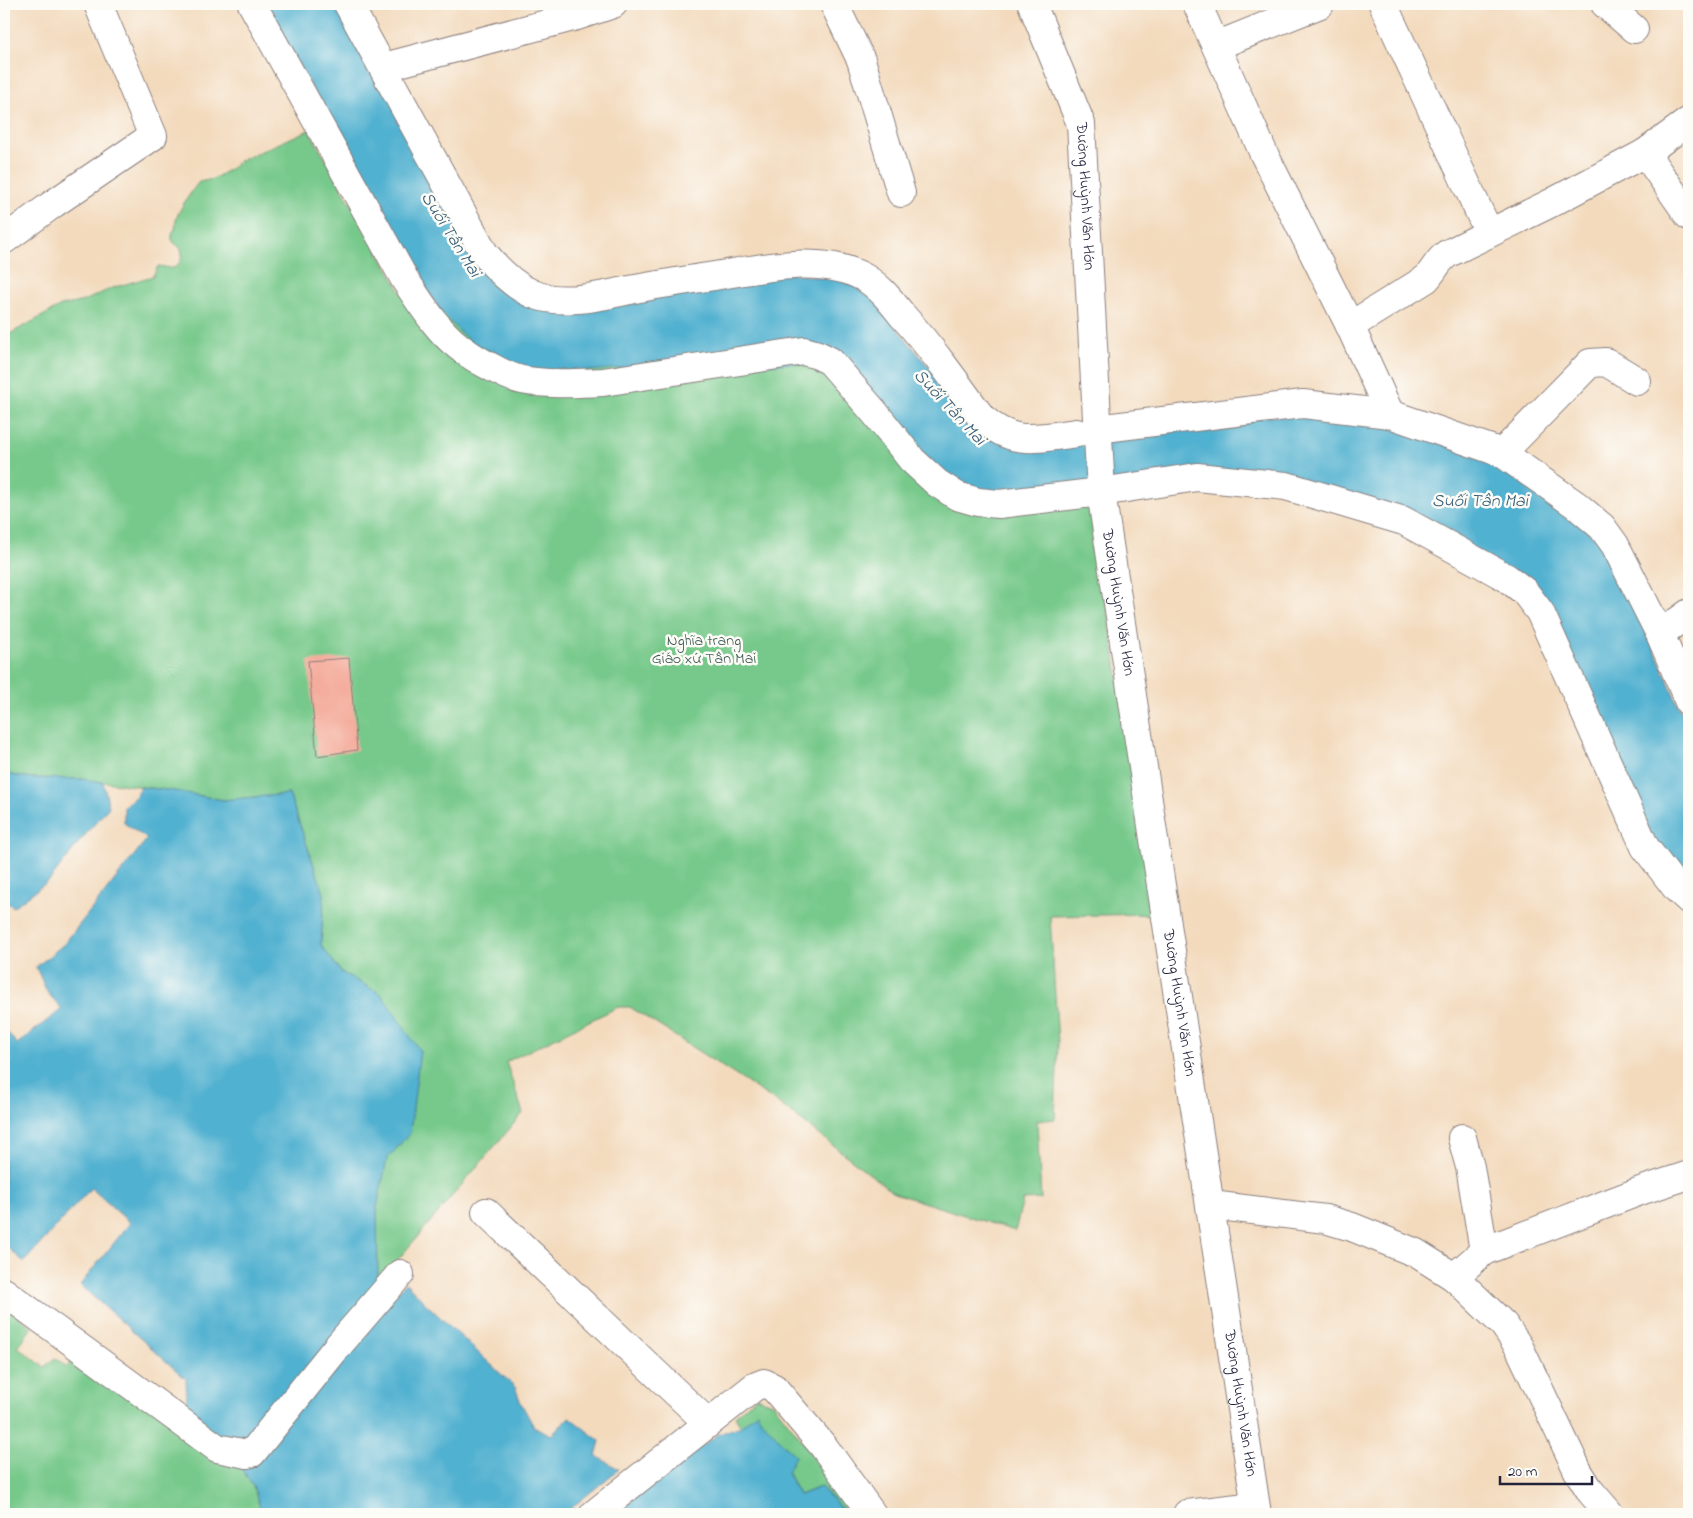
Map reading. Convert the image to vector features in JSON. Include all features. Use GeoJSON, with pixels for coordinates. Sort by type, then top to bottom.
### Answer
{"type":"FeatureCollection","features":[{"type":"Feature","properties":{"kind":"street"},"geometry":{"type":"LineString","coordinates":[[4,240],[153,136],[98,4]]}},
{"type":"Feature","properties":{"kind":"street"},"geometry":{"type":"LineString","coordinates":[[252,4],[405,280],[432,319],[456,345],[473,357],[500,372],[520,380],[573,384],[603,382],[804,351],[830,361],[912,460],[937,483],[957,496],[978,502],[999,504],[1101,492],[1197,477],[1286,486],[1404,521],[1507,578],[1524,591],[1540,612],[1644,847],[1677,889],[1689,900]]}},
{"type":"Feature","properties":{"kind":"street"},"geometry":{"type":"LineString","coordinates":[[348,4],[484,253],[514,283],[534,294],[558,301],[605,296],[656,285],[791,264],[848,270],[877,286],[929,345],[981,417],[990,426],[1006,435],[1024,439],[1303,404],[1390,414],[1502,453],[1576,505],[1602,527],[1615,545],[1660,634],[1689,702]]}},
{"type":"Feature","properties":{"kind":"street"},"geometry":{"type":"LineString","coordinates":[[384,67],[577,16],[613,4]]}},
{"type":"Feature","properties":{"kind":"street"},"geometry":{"type":"LineString","coordinates":[[834,4],[861,60],[901,193]]}},
{"type":"Feature","properties":{"kind":"street","name":"Đường Huỳnh Văn Hớn"},"geometry":{"type":"LineString","coordinates":[[1032,4],[1081,124],[1087,431],[1101,492],[1256,1510]]}},
{"type":"Feature","properties":{"kind":"street"},"geometry":{"type":"LineString","coordinates":[[1197,4],[1264,154],[1350,326],[1390,414]]}},
{"type":"Feature","properties":{"kind":"street"},"geometry":{"type":"LineString","coordinates":[[1216,46],[1320,4]]}},
{"type":"Feature","properties":{"kind":"street"},"geometry":{"type":"LineString","coordinates":[[1383,4],[1489,233]]}},
{"type":"Feature","properties":{"kind":"street"},"geometry":{"type":"LineString","coordinates":[[1604,4],[1634,29]]}},
{"type":"Feature","properties":{"kind":"street"},"geometry":{"type":"LineString","coordinates":[[1350,326],[1426,279],[1433,272],[1439,260],[1447,254],[1551,203],[1645,153],[1689,121]]}},
{"type":"Feature","properties":{"kind":"street"},"geometry":{"type":"LineString","coordinates":[[1645,153],[1689,216]]}},
{"type":"Feature","properties":{"kind":"street"},"geometry":{"type":"LineString","coordinates":[[1502,453],[1590,363],[1606,362],[1637,381]]}},
{"type":"Feature","properties":{"kind":"street"},"geometry":{"type":"LineString","coordinates":[[1660,634],[1689,613]]}},
{"type":"Feature","properties":{"kind":"street"},"geometry":{"type":"LineString","coordinates":[[1462,1138],[1470,1167],[1484,1251]]}},
{"type":"Feature","properties":{"kind":"street"},"geometry":{"type":"LineString","coordinates":[[1454,1277],[1484,1251],[1643,1190],[1689,1175]]}},
{"type":"Feature","properties":{"kind":"street"},"geometry":{"type":"LineString","coordinates":[[1211,1205],[1325,1219],[1352,1227],[1416,1253],[1454,1277],[1504,1325],[1519,1347],[1578,1471],[1610,1514]]}},
{"type":"Feature","properties":{"kind":"street"},"geometry":{"type":"LineString","coordinates":[[486,1212],[708,1423]]}},
{"type":"Feature","properties":{"kind":"street"},"geometry":{"type":"LineString","coordinates":[[4,1292],[217,1448],[247,1454],[252,1453],[337,1346],[400,1274]]}},
{"type":"Feature","properties":{"kind":"street"},"geometry":{"type":"LineString","coordinates":[[594,1514],[754,1387],[764,1383],[774,1388],[824,1446],[872,1514]]}},
{"type":"Feature","properties":{"kind":"street"},"geometry":{"type":"LineString","coordinates":[[1187,1514],[1256,1510]]}},
{"type":"Feature","properties":{"kind":"green space","name":"Nghĩa trang Giáo xứ Tân Mai"},"geometry":{"type":"Polygon","coordinates":[[[309,130],[409,306],[813,364],[1092,504],[1154,914],[1050,916],[1058,1042],[1055,1119],[1037,1121],[1041,1199],[1023,1200],[1015,1231],[894,1193],[780,1104],[630,1007],[618,1007],[506,1062],[523,1113],[378,1283],[377,1207],[387,1158],[410,1133],[381,994],[341,972],[321,945],[324,894],[289,794],[223,800],[175,791],[81,779],[32,778],[11,775],[4,768],[4,337],[61,306],[84,301],[112,288],[153,276],[158,266],[176,267],[181,260],[182,253],[172,238],[176,218],[199,182],[213,179],[233,167],[239,161],[309,130]]]}},
{"type":"Feature","properties":{"kind":"green space"},"geometry":{"type":"Polygon","coordinates":[[[4,1306],[32,1327],[18,1347],[44,1367],[55,1358],[67,1367],[75,1357],[238,1463],[254,1488],[262,1514],[4,1514],[4,1306]]]}},
{"type":"Feature","properties":{"kind":"green space"},"geometry":{"type":"Polygon","coordinates":[[[756,1397],[773,1403],[859,1514],[846,1514],[821,1487],[799,1495],[757,1412],[741,1426],[735,1416],[756,1397]]]}},
{"type":"Feature","properties":{"kind":"water","name":"Suối Tân Mai"},"geometry":{"type":"Polygon","coordinates":[[[265,4],[336,4],[520,300],[793,274],[845,281],[870,295],[982,432],[1302,415],[1387,424],[1496,463],[1569,513],[1598,540],[1651,641],[1689,730],[1689,885],[1654,841],[1550,608],[1289,475],[998,493],[960,486],[920,452],[846,362],[622,368],[567,373],[524,369],[468,340],[442,313],[408,263],[265,4]]]}},
{"type":"Feature","properties":{"kind":"water"},"geometry":{"type":"Polygon","coordinates":[[[4,768],[11,775],[32,778],[81,779],[103,782],[109,807],[50,880],[13,907],[4,900],[4,768]]]}},
{"type":"Feature","properties":{"kind":"water"},"geometry":{"type":"Polygon","coordinates":[[[141,787],[223,800],[289,794],[324,894],[321,945],[341,972],[381,994],[420,1051],[410,1133],[387,1159],[377,1207],[378,1283],[245,1442],[223,1439],[187,1412],[186,1379],[80,1285],[130,1223],[91,1188],[24,1262],[4,1244],[4,1028],[17,1044],[62,1009],[47,992],[36,967],[64,944],[147,839],[124,823],[124,806],[136,796],[141,787]]]}},
{"type":"Feature","properties":{"kind":"water"},"geometry":{"type":"Polygon","coordinates":[[[406,1283],[515,1387],[534,1427],[552,1435],[569,1417],[600,1441],[596,1456],[619,1469],[564,1514],[262,1514],[254,1488],[238,1463],[406,1283]]]}},
{"type":"Feature","properties":{"kind":"water"},"geometry":{"type":"Polygon","coordinates":[[[757,1412],[762,1421],[795,1456],[787,1473],[799,1495],[821,1487],[846,1514],[615,1514],[686,1457],[719,1434],[741,1426],[757,1412]]]}},
{"type":"Feature","properties":{"kind":"building"},"geometry":{"type":"Polygon","coordinates":[[[349,658],[357,750],[317,756],[308,661],[349,658]]]}}]}
